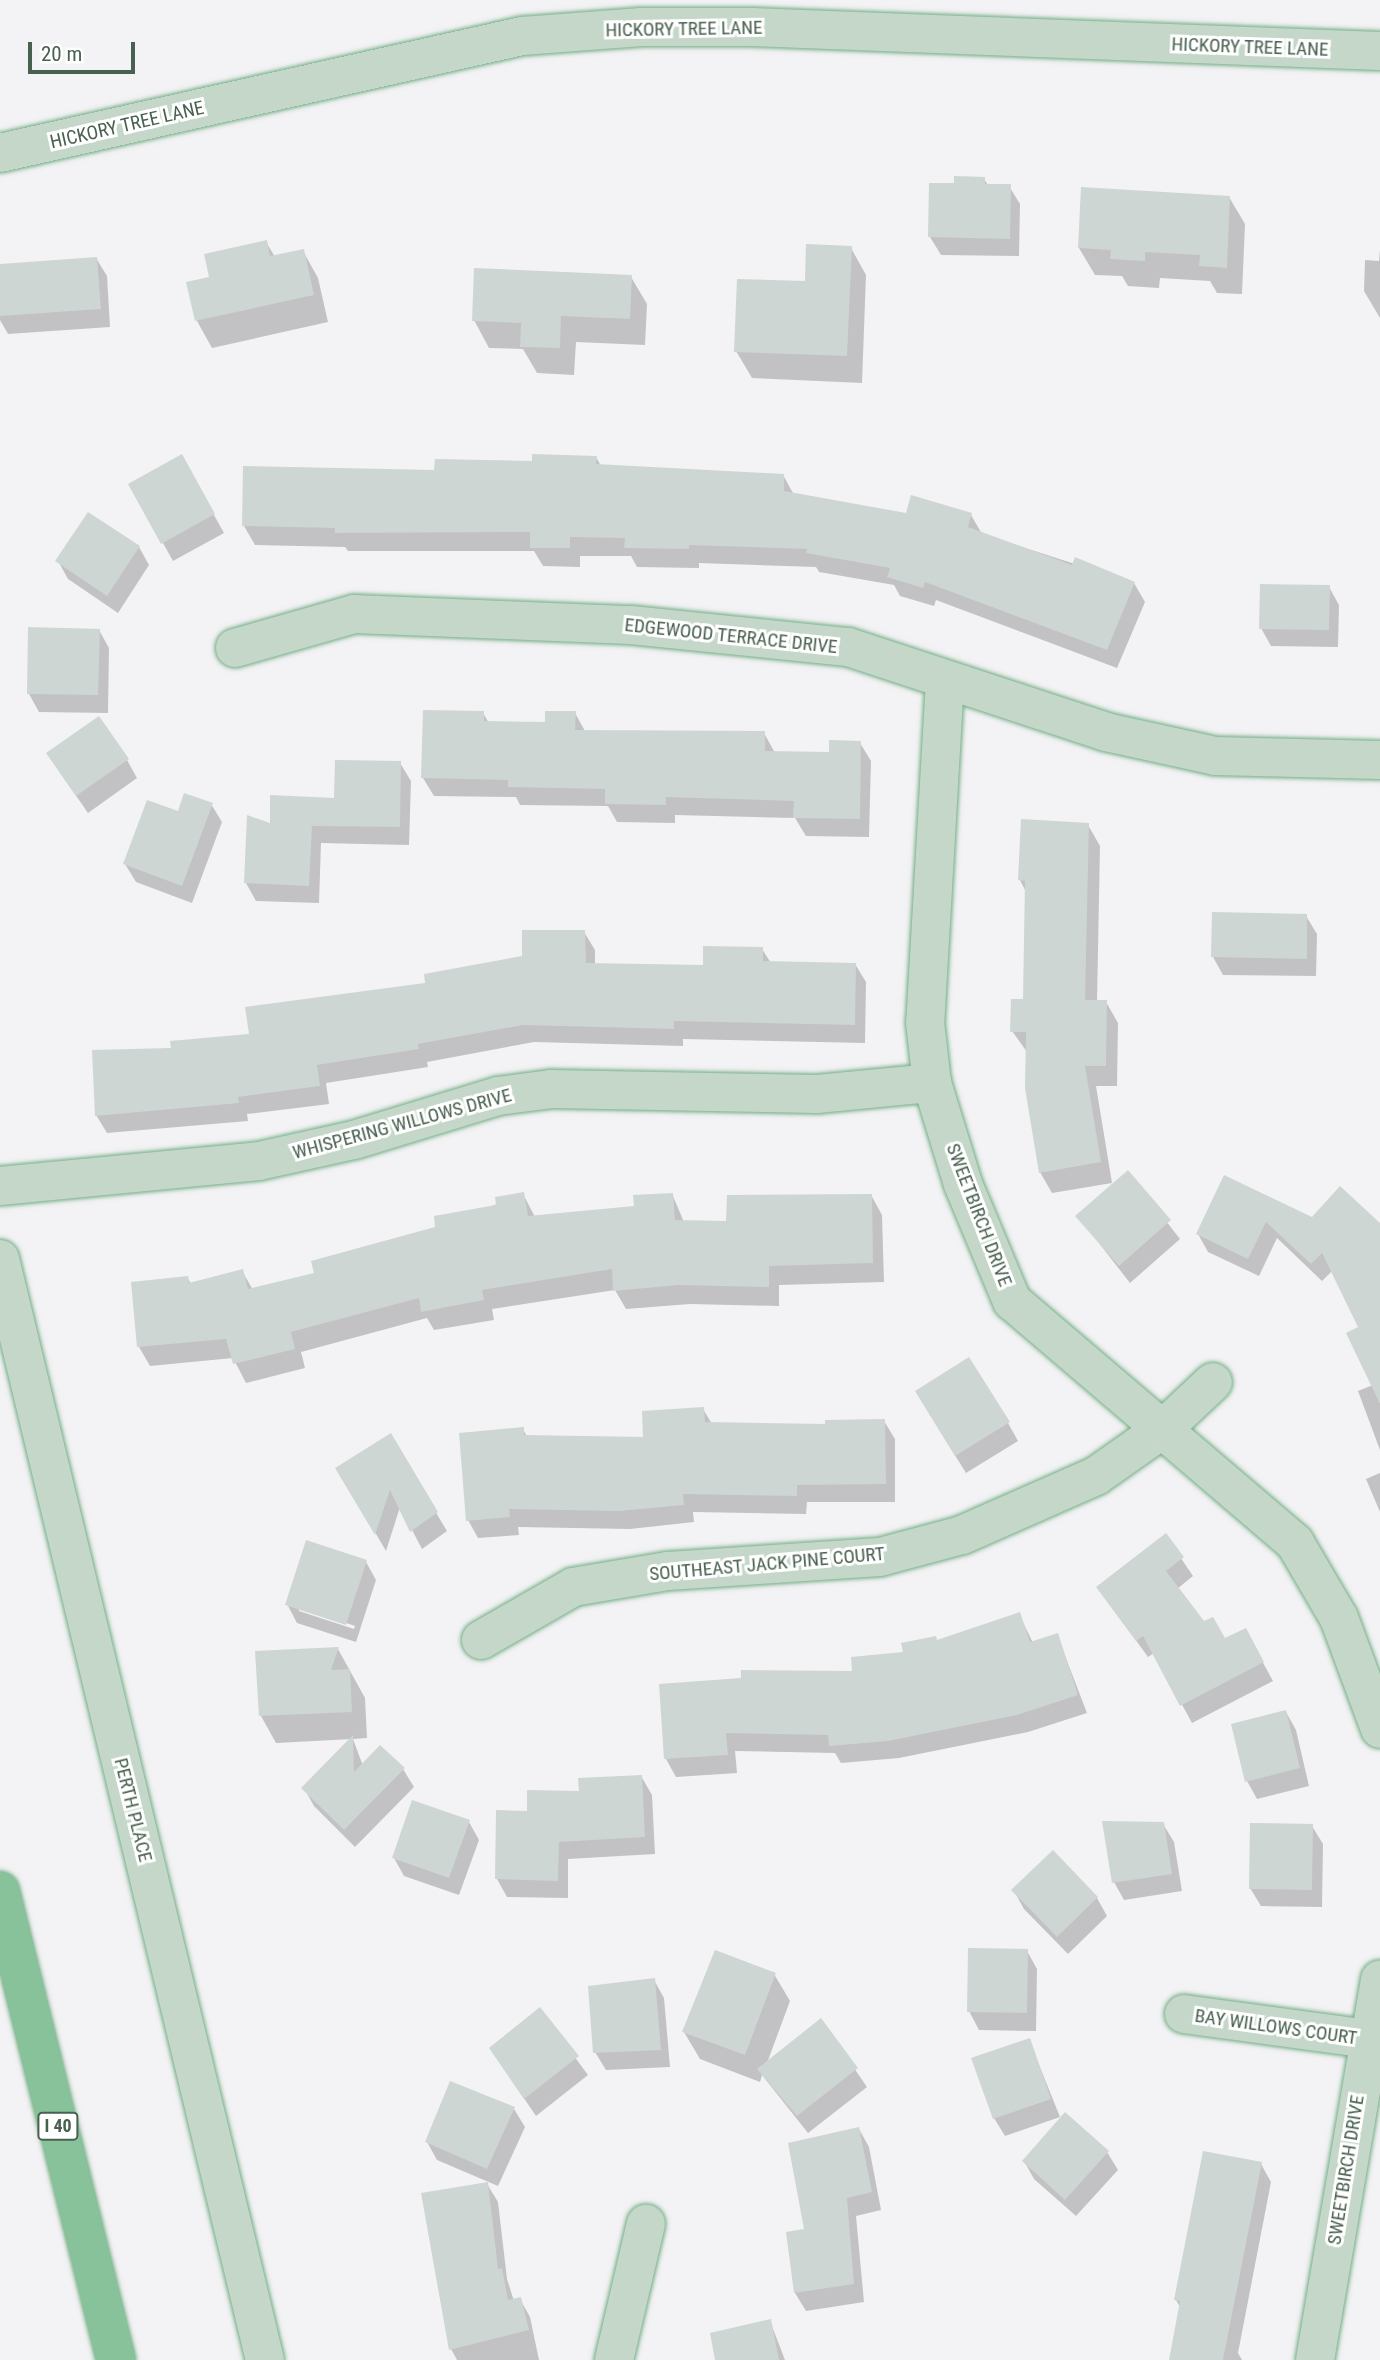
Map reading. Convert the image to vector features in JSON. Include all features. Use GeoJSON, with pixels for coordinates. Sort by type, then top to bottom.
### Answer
{"type":"FeatureCollection","features":[{"type":"Feature","properties":{"kind":"highway","name":"I 40"},"geometry":{"type":"LineString","coordinates":[[0,1891],[116,2360]]}},
{"type":"Feature","properties":{"kind":"street","name":"HICKORY TREE LANE"},"geometry":{"type":"LineString","coordinates":[[0,153],[522,36],[642,27],[751,27],[1380,51]]}},
{"type":"Feature","properties":{"kind":"street","name":"EDGEWOOD TERRACE DRIVE"},"geometry":{"type":"LineString","coordinates":[[235,648],[354,614],[631,625],[848,647],[1106,732],[1215,756],[1380,760]]}},
{"type":"Feature","properties":{"kind":"street","name":"SWEETBIRCH DRIVE"},"geometry":{"type":"LineString","coordinates":[[945,680],[925,1022],[932,1083],[963,1184],[1012,1301],[1164,1428],[1295,1543],[1339,1618],[1380,1729]]}},
{"type":"Feature","properties":{"kind":"street","name":"WHISPERING WILLOWS DRIVE"},"geometry":{"type":"LineString","coordinates":[[0,1186],[259,1161],[354,1140],[498,1096],[551,1089],[817,1094],[932,1083]]}},
{"type":"Feature","properties":{"kind":"street","name":"PERTH PLACE"},"geometry":{"type":"LineString","coordinates":[[0,1259],[265,2360]]}},
{"type":"Feature","properties":{"kind":"street","name":"SOUTHEAST JACK PINE COURT"},"geometry":{"type":"LineString","coordinates":[[481,1640],[573,1587],[668,1571],[880,1557],[962,1535],[1096,1476],[1164,1428],[1213,1382]]}},
{"type":"Feature","properties":{"kind":"street","name":"SWEETBIRCH DRIVE"},"geometry":{"type":"LineString","coordinates":[[1315,2360],[1380,1980]]}},
{"type":"Feature","properties":{"kind":"street","name":"BAY WILLOWS COURT"},"geometry":{"type":"LineString","coordinates":[[1184,2014],[1368,2039]]}},
{"type":"Feature","properties":{"kind":"street"},"geometry":{"type":"LineString","coordinates":[[614,2360],[646,2224]]}},
{"type":"Feature","properties":{"kind":"building"},"geometry":{"type":"Polygon","coordinates":[[[954,176],[985,177],[985,184],[1011,184],[1010,239],[928,237],[929,183],[954,183],[954,176]]]}},
{"type":"Feature","properties":{"kind":"building"},"geometry":{"type":"Polygon","coordinates":[[[1081,187],[1230,196],[1227,268],[1199,266],[1200,255],[1145,252],[1145,261],[1110,259],[1111,250],[1078,248],[1081,187]]]}},
{"type":"Feature","properties":{"kind":"building"},"geometry":{"type":"Polygon","coordinates":[[[267,240],[270,256],[304,249],[314,295],[195,321],[186,282],[209,277],[204,254],[267,240]]]}},
{"type":"Feature","properties":{"kind":"building"},"geometry":{"type":"Polygon","coordinates":[[[806,244],[852,246],[847,356],[734,352],[737,279],[805,281],[806,244]]]}},
{"type":"Feature","properties":{"kind":"building"},"geometry":{"type":"Polygon","coordinates":[[[97,257],[101,309],[0,316],[0,264],[97,257]]]}},
{"type":"Feature","properties":{"kind":"building"},"geometry":{"type":"Polygon","coordinates":[[[474,268],[632,275],[630,319],[561,316],[560,348],[520,347],[521,323],[472,321],[474,268]]]}},
{"type":"Feature","properties":{"kind":"building"},"geometry":{"type":"Polygon","coordinates":[[[182,454],[215,514],[161,544],[128,484],[182,454]]]}},
{"type":"Feature","properties":{"kind":"building"},"geometry":{"type":"Polygon","coordinates":[[[532,454],[597,456],[596,464],[784,474],[784,491],[906,513],[911,495],[972,513],[968,527],[1072,565],[1075,557],[1135,582],[1107,650],[925,582],[923,588],[887,577],[890,568],[806,553],[807,549],[689,545],[689,549],[624,548],[625,538],[570,537],[570,548],[530,548],[530,532],[335,533],[335,528],[242,526],[243,466],[434,470],[435,459],[532,461],[532,454]]]}},
{"type":"Feature","properties":{"kind":"building"},"geometry":{"type":"Polygon","coordinates":[[[88,512],[140,546],[107,596],[55,561],[88,512]]]}},
{"type":"Feature","properties":{"kind":"building"},"geometry":{"type":"Polygon","coordinates":[[[1260,584],[1330,585],[1329,630],[1259,629],[1260,584]]]}},
{"type":"Feature","properties":{"kind":"building"},"geometry":{"type":"Polygon","coordinates":[[[28,627],[100,629],[98,695],[27,694],[28,627]]]}},
{"type":"Feature","properties":{"kind":"building"},"geometry":{"type":"Polygon","coordinates":[[[423,710],[484,711],[484,721],[545,722],[545,711],[576,711],[575,730],[765,731],[765,751],[829,752],[829,740],[861,741],[860,819],[793,818],[794,801],[666,797],[666,805],[605,804],[605,789],[508,787],[508,780],[421,778],[423,710]]]}},
{"type":"Feature","properties":{"kind":"building"},"geometry":{"type":"Polygon","coordinates":[[[99,716],[129,759],[76,796],[46,753],[99,716]]]}},
{"type":"Feature","properties":{"kind":"building"},"geometry":{"type":"Polygon","coordinates":[[[335,760],[401,761],[400,827],[312,826],[309,886],[244,883],[247,815],[270,823],[270,795],[334,798],[335,760]]]}},
{"type":"Feature","properties":{"kind":"building"},"geometry":{"type":"Polygon","coordinates":[[[184,793],[213,803],[182,886],[123,864],[147,800],[178,811],[184,793]]]}},
{"type":"Feature","properties":{"kind":"building"},"geometry":{"type":"Polygon","coordinates":[[[1021,819],[1089,823],[1085,1000],[1107,1000],[1106,1066],[1085,1066],[1101,1162],[1039,1173],[1025,1088],[1026,1032],[1010,1032],[1011,999],[1023,999],[1025,881],[1018,880],[1021,819]]]}},
{"type":"Feature","properties":{"kind":"building"},"geometry":{"type":"Polygon","coordinates":[[[1212,912],[1307,914],[1307,959],[1211,957],[1212,912]]]}},
{"type":"Feature","properties":{"kind":"building"},"geometry":{"type":"Polygon","coordinates":[[[522,930],[585,930],[586,963],[703,965],[703,946],[763,947],[763,961],[856,963],[855,1025],[674,1021],[674,1029],[523,1025],[418,1044],[419,1049],[317,1065],[320,1086],[238,1097],[239,1103],[95,1116],[92,1050],[171,1048],[170,1041],[249,1034],[245,1007],[425,983],[424,974],[522,956],[522,930]]]}},
{"type":"Feature","properties":{"kind":"building"},"geometry":{"type":"Polygon","coordinates":[[[1128,1170],[1171,1220],[1119,1266],[1075,1216],[1128,1170]]]}},
{"type":"Feature","properties":{"kind":"building"},"geometry":{"type":"Polygon","coordinates":[[[1224,1175],[1312,1217],[1340,1186],[1380,1223],[1380,1404],[1346,1333],[1358,1327],[1322,1253],[1311,1264],[1266,1222],[1248,1259],[1196,1234],[1224,1175]]]}},
{"type":"Feature","properties":{"kind":"building"},"geometry":{"type":"Polygon","coordinates":[[[524,1192],[528,1216],[634,1206],[633,1195],[673,1193],[675,1220],[726,1221],[727,1195],[872,1194],[873,1263],[769,1266],[769,1287],[678,1285],[613,1291],[612,1269],[482,1290],[484,1300],[421,1312],[419,1298],[291,1332],[295,1349],[233,1364],[226,1339],[137,1347],[131,1282],[188,1276],[189,1283],[243,1269],[248,1289],[314,1273],[311,1261],[435,1227],[434,1216],[496,1205],[495,1197],[524,1192]]]}},
{"type":"Feature","properties":{"kind":"building"},"geometry":{"type":"Polygon","coordinates":[[[969,1357],[1010,1422],[955,1456],[915,1391],[969,1357]]]}},
{"type":"Feature","properties":{"kind":"building"},"geometry":{"type":"Polygon","coordinates":[[[704,1407],[705,1422],[825,1424],[825,1420],[885,1419],[886,1484],[797,1485],[797,1496],[683,1494],[684,1505],[619,1511],[509,1509],[510,1517],[466,1521],[459,1433],[524,1427],[524,1435],[643,1437],[642,1411],[704,1407]]]}},
{"type":"Feature","properties":{"kind":"building"},"geometry":{"type":"Polygon","coordinates":[[[391,1433],[438,1512],[410,1532],[390,1490],[375,1535],[335,1468],[391,1433]]]}},
{"type":"Feature","properties":{"kind":"building"},"geometry":{"type":"Polygon","coordinates":[[[1166,1533],[1184,1557],[1166,1571],[1204,1621],[1213,1617],[1225,1638],[1246,1628],[1264,1662],[1180,1706],[1143,1636],[1136,1641],[1096,1587],[1166,1533]]]}},
{"type":"Feature","properties":{"kind":"building"},"geometry":{"type":"Polygon","coordinates":[[[306,1540],[367,1560],[346,1625],[285,1605],[306,1540]]]}},
{"type":"Feature","properties":{"kind":"building"},"geometry":{"type":"Polygon","coordinates":[[[1020,1612],[1030,1642],[1058,1633],[1078,1695],[1017,1715],[888,1741],[829,1746],[828,1735],[726,1733],[728,1755],[664,1759],[659,1684],[741,1678],[741,1670],[852,1671],[851,1657],[903,1652],[901,1643],[936,1636],[937,1640],[1020,1612]]]}},
{"type":"Feature","properties":{"kind":"building"},"geometry":{"type":"Polygon","coordinates":[[[339,1647],[331,1670],[350,1669],[352,1712],[259,1716],[255,1651],[339,1647]]]}},
{"type":"Feature","properties":{"kind":"building"},"geometry":{"type":"Polygon","coordinates":[[[1286,1710],[1300,1768],[1245,1782],[1231,1724],[1286,1710]]]}},
{"type":"Feature","properties":{"kind":"building"},"geometry":{"type":"Polygon","coordinates":[[[353,1735],[354,1772],[380,1745],[405,1768],[344,1830],[301,1788],[353,1735]]]}},
{"type":"Feature","properties":{"kind":"building"},"geometry":{"type":"Polygon","coordinates":[[[642,1775],[645,1837],[559,1842],[558,1881],[495,1879],[496,1810],[527,1811],[527,1790],[579,1791],[578,1778],[642,1775]]]}},
{"type":"Feature","properties":{"kind":"building"},"geometry":{"type":"Polygon","coordinates":[[[412,1800],[470,1820],[449,1878],[392,1858],[412,1800]]]}},
{"type":"Feature","properties":{"kind":"building"},"geometry":{"type":"Polygon","coordinates":[[[1102,1821],[1164,1822],[1172,1874],[1112,1883],[1102,1821]]]}},
{"type":"Feature","properties":{"kind":"building"},"geometry":{"type":"Polygon","coordinates":[[[1250,1823],[1313,1824],[1312,1890],[1249,1889],[1250,1823]]]}},
{"type":"Feature","properties":{"kind":"building"},"geometry":{"type":"Polygon","coordinates":[[[1053,1850],[1098,1897],[1057,1937],[1011,1890],[1053,1850]]]}},
{"type":"Feature","properties":{"kind":"building"},"geometry":{"type":"Polygon","coordinates":[[[968,1948],[1028,1949],[1027,2013],[967,2012],[968,1948]]]}},
{"type":"Feature","properties":{"kind":"building"},"geometry":{"type":"Polygon","coordinates":[[[715,1950],[776,1973],[745,2055],[682,2032],[715,1950]]]}},
{"type":"Feature","properties":{"kind":"building"},"geometry":{"type":"Polygon","coordinates":[[[655,1978],[661,2050],[593,2053],[588,1986],[655,1978]]]}},
{"type":"Feature","properties":{"kind":"building"},"geometry":{"type":"Polygon","coordinates":[[[540,2007],[579,2056],[524,2099],[489,2048],[540,2007]]]}},
{"type":"Feature","properties":{"kind":"building"},"geometry":{"type":"Polygon","coordinates":[[[821,2018],[858,2068],[797,2116],[757,2069],[821,2018]]]}},
{"type":"Feature","properties":{"kind":"building"},"geometry":{"type":"Polygon","coordinates":[[[1030,2038],[1051,2099],[993,2119],[971,2058],[1030,2038]]]}},
{"type":"Feature","properties":{"kind":"building"},"geometry":{"type":"Polygon","coordinates":[[[450,2081],[515,2107],[487,2169],[425,2142],[450,2081]]]}},
{"type":"Feature","properties":{"kind":"building"},"geometry":{"type":"Polygon","coordinates":[[[1065,2112],[1109,2151],[1065,2200],[1022,2161],[1065,2112]]]}},
{"type":"Feature","properties":{"kind":"building"},"geometry":{"type":"Polygon","coordinates":[[[859,2127],[872,2192],[847,2198],[854,2284],[794,2293],[786,2232],[804,2229],[788,2143],[859,2127]]]}},
{"type":"Feature","properties":{"kind":"building"},"geometry":{"type":"Polygon","coordinates":[[[1203,2151],[1262,2162],[1223,2360],[1169,2360],[1180,2301],[1174,2300],[1203,2151]]]}},
{"type":"Feature","properties":{"kind":"building"},"geometry":{"type":"Polygon","coordinates":[[[488,2182],[498,2269],[502,2268],[508,2300],[521,2297],[529,2330],[449,2350],[421,2193],[488,2182]]]}},
{"type":"Feature","properties":{"kind":"building"},"geometry":{"type":"Polygon","coordinates":[[[771,2319],[779,2360],[715,2360],[710,2333],[771,2319]]]}}]}
